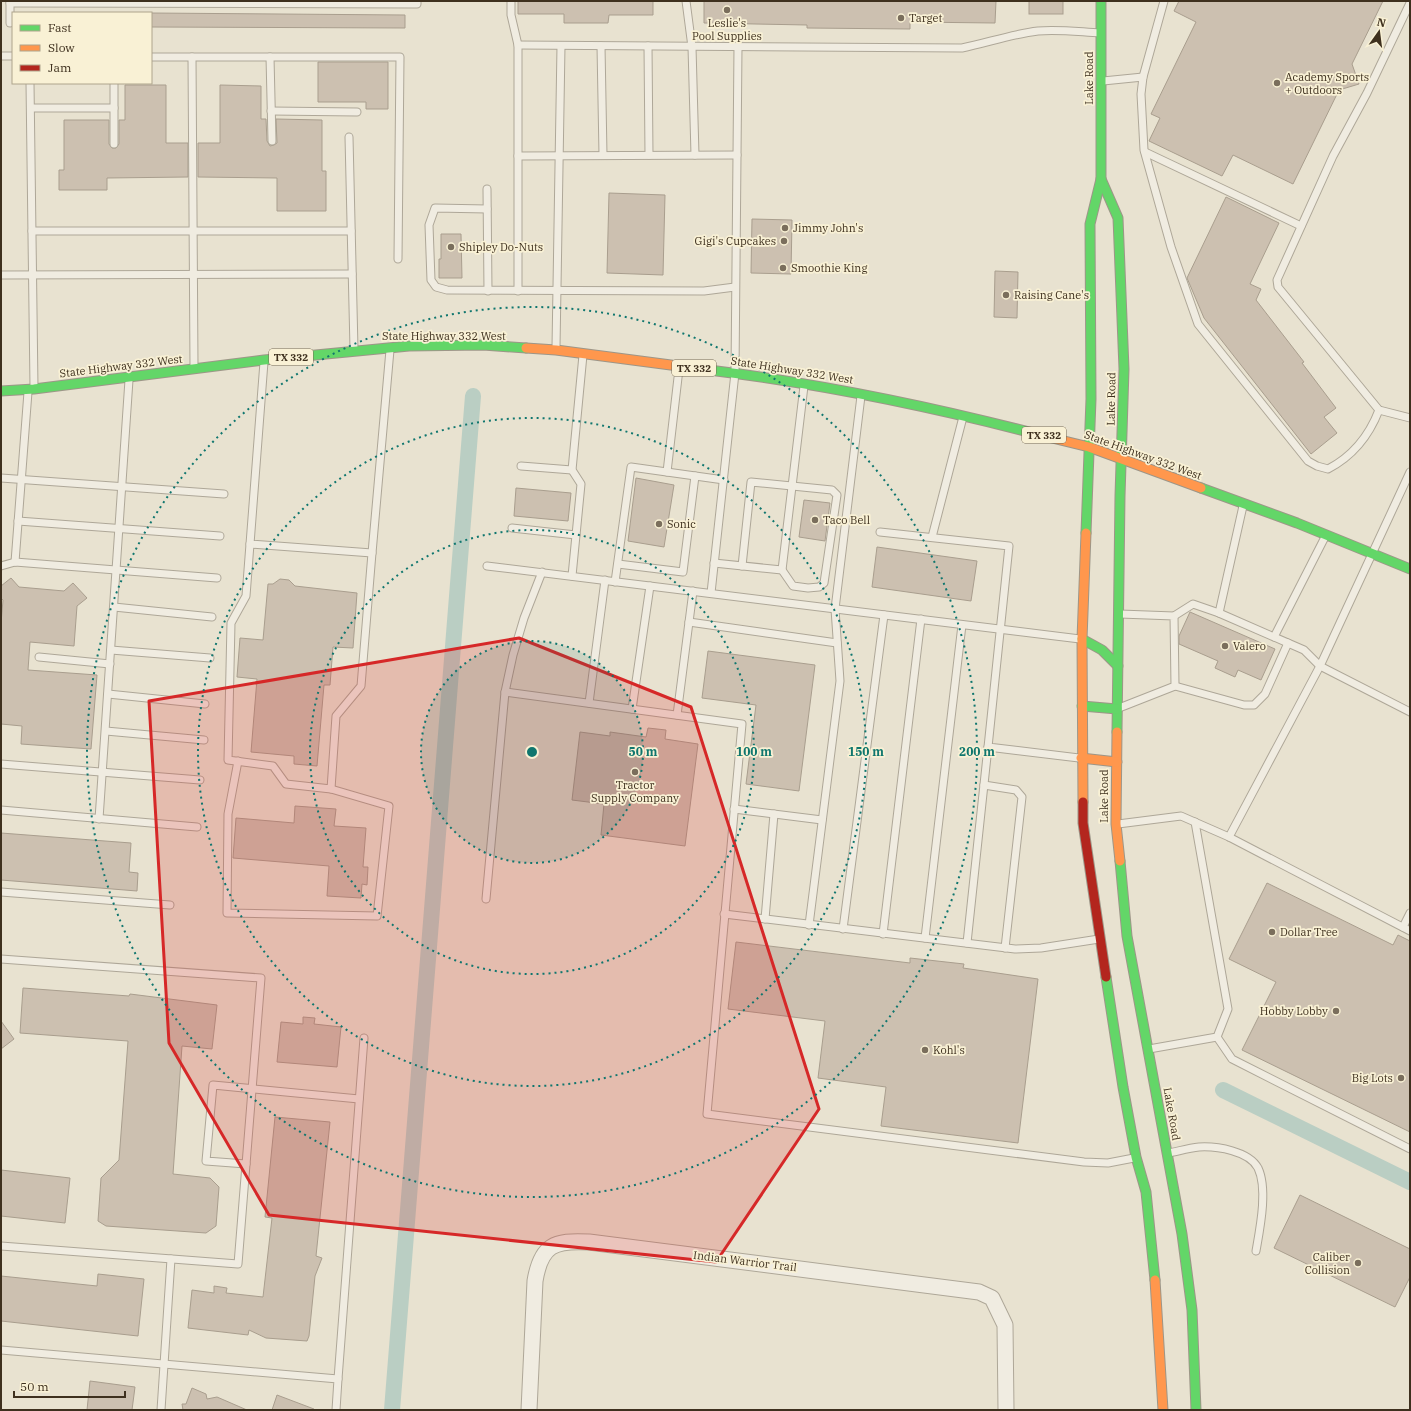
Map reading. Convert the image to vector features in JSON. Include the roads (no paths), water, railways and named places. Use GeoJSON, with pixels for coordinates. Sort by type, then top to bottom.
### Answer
{"type":"FeatureCollection","features":[{"type":"Feature","properties":{"kind":"street","name":"Lake Road"},"geometry":{"type":"LineString","coordinates":[[1101,1],[1101,178],[1090,224],[1092,366],[1082,639],[1081,758],[1086,823],[1122,1055],[1146,1192],[1157,1296],[1163,1410]]}},
{"type":"Feature","properties":{"kind":"street","name":"Lake Road"},"geometry":{"type":"LineString","coordinates":[[1101,178],[1118,218],[1124,369],[1117,762],[1113,824],[1124,937],[1163,1154],[1182,1234],[1192,1310],[1196,1410]]}},
{"type":"Feature","properties":{"kind":"street","name":"State Highway 332 West"},"geometry":{"type":"LineString","coordinates":[[1,391],[31,389],[264,360],[390,347],[483,345],[583,353],[735,373],[804,384],[964,415],[1089,448],[1326,535],[1410,569]]}},
{"type":"Feature","properties":{"kind":"street"},"geometry":{"type":"LineString","coordinates":[[1082,639],[1102,650],[1118,666]]}},
{"type":"Feature","properties":{"kind":"street"},"geometry":{"type":"LineString","coordinates":[[1082,706],[1117,709]]}},
{"type":"Feature","properties":{"kind":"street"},"geometry":{"type":"LineString","coordinates":[[1081,758],[1117,762]]}},
{"type":"Feature","properties":{"kind":"street","name":"Indian Warrior Trail"},"geometry":{"type":"LineString","coordinates":[[528,1410],[535,1281],[538,1265],[543,1253],[554,1244],[569,1241],[596,1243],[979,1292],[992,1298],[1005,1325],[1006,1410]]}},
{"type":"Feature","properties":{"kind":"lane"},"geometry":{"type":"LineString","coordinates":[[10,23],[10,2],[337,2],[417,4],[417,1]]}},
{"type":"Feature","properties":{"kind":"lane"},"geometry":{"type":"LineString","coordinates":[[511,1],[511,15],[518,45],[518,291]]}},
{"type":"Feature","properties":{"kind":"lane"},"geometry":{"type":"LineString","coordinates":[[686,1],[692,47],[695,155]]}},
{"type":"Feature","properties":{"kind":"lane"},"geometry":{"type":"LineString","coordinates":[[1164,1],[1143,77],[1141,94],[1145,152],[1171,247],[1198,324],[1308,461],[1317,466],[1328,469],[1340,463],[1360,445],[1373,425],[1379,410]]}},
{"type":"Feature","properties":{"kind":"lane"},"geometry":{"type":"LineString","coordinates":[[1410,3],[1367,93],[1333,156],[1277,280],[1278,287],[1379,410],[1410,418]]}},
{"type":"Feature","properties":{"kind":"lane"},"geometry":{"type":"LineString","coordinates":[[518,45],[962,48],[1040,31],[1101,33]]}},
{"type":"Feature","properties":{"kind":"lane"},"geometry":{"type":"LineString","coordinates":[[556,350],[561,46]]}},
{"type":"Feature","properties":{"kind":"lane"},"geometry":{"type":"LineString","coordinates":[[602,46],[603,155]]}},
{"type":"Feature","properties":{"kind":"lane"},"geometry":{"type":"LineString","coordinates":[[648,46],[649,155]]}},
{"type":"Feature","properties":{"kind":"lane"},"geometry":{"type":"LineString","coordinates":[[711,593],[735,373],[738,46]]}},
{"type":"Feature","properties":{"kind":"lane"},"geometry":{"type":"LineString","coordinates":[[1,56],[12,56]]}},
{"type":"Feature","properties":{"kind":"lane"},"geometry":{"type":"LineString","coordinates":[[152,56],[400,57],[398,259]]}},
{"type":"Feature","properties":{"kind":"lane"},"geometry":{"type":"LineString","coordinates":[[192,56],[194,369]]}},
{"type":"Feature","properties":{"kind":"lane"},"geometry":{"type":"LineString","coordinates":[[270,57],[272,141]]}},
{"type":"Feature","properties":{"kind":"lane"},"geometry":{"type":"LineString","coordinates":[[1101,81],[1143,77]]}},
{"type":"Feature","properties":{"kind":"lane"},"geometry":{"type":"LineString","coordinates":[[15,562],[31,389],[32,231],[30,84]]}},
{"type":"Feature","properties":{"kind":"lane"},"geometry":{"type":"LineString","coordinates":[[114,84],[114,144]]}},
{"type":"Feature","properties":{"kind":"lane"},"geometry":{"type":"LineString","coordinates":[[30,108],[114,108]]}},
{"type":"Feature","properties":{"kind":"lane"},"geometry":{"type":"LineString","coordinates":[[271,111],[357,112]]}},
{"type":"Feature","properties":{"kind":"lane"},"geometry":{"type":"LineString","coordinates":[[349,137],[354,350]]}},
{"type":"Feature","properties":{"kind":"lane"},"geometry":{"type":"LineString","coordinates":[[1145,152],[1301,226]]}},
{"type":"Feature","properties":{"kind":"lane"},"geometry":{"type":"LineString","coordinates":[[518,156],[737,155]]}},
{"type":"Feature","properties":{"kind":"lane"},"geometry":{"type":"LineString","coordinates":[[488,189],[488,290]]}},
{"type":"Feature","properties":{"kind":"lane"},"geometry":{"type":"LineString","coordinates":[[488,209],[435,208],[429,224],[431,280],[436,287],[447,290],[704,291],[735,287]]}},
{"type":"Feature","properties":{"kind":"lane"},"geometry":{"type":"LineString","coordinates":[[32,231],[351,231]]}},
{"type":"Feature","properties":{"kind":"lane"},"geometry":{"type":"LineString","coordinates":[[1,275],[352,274]]}},
{"type":"Feature","properties":{"kind":"lane"},"geometry":{"type":"LineString","coordinates":[[331,789],[336,716],[361,686],[390,347]]}},
{"type":"Feature","properties":{"kind":"lane"},"geometry":{"type":"LineString","coordinates":[[572,576],[580,484],[572,470],[583,353]]}},
{"type":"Feature","properties":{"kind":"lane"},"geometry":{"type":"LineString","coordinates":[[238,761],[228,814],[227,913],[377,916],[389,806],[331,789],[286,784],[273,766],[238,761],[228,760],[231,623],[246,596],[264,360]]}},
{"type":"Feature","properties":{"kind":"lane"},"geometry":{"type":"LineString","coordinates":[[667,472],[679,366]]}},
{"type":"Feature","properties":{"kind":"lane"},"geometry":{"type":"LineString","coordinates":[[99,819],[130,376]]}},
{"type":"Feature","properties":{"kind":"lane"},"geometry":{"type":"LineString","coordinates":[[742,566],[751,482],[792,486],[832,490],[837,495],[824,583],[819,588],[794,586],[782,570],[792,486],[804,384]]}},
{"type":"Feature","properties":{"kind":"lane"},"geometry":{"type":"LineString","coordinates":[[809,925],[840,681],[835,609],[861,394]]}},
{"type":"Feature","properties":{"kind":"lane"},"geometry":{"type":"LineString","coordinates":[[932,537],[964,415]]}},
{"type":"Feature","properties":{"kind":"lane"},"geometry":{"type":"LineString","coordinates":[[521,466],[572,470]]}},
{"type":"Feature","properties":{"kind":"lane"},"geometry":{"type":"LineString","coordinates":[[616,582],[631,467],[724,480]]}},
{"type":"Feature","properties":{"kind":"lane"},"geometry":{"type":"LineString","coordinates":[[1229,837],[1320,666],[1410,472]]}},
{"type":"Feature","properties":{"kind":"lane"},"geometry":{"type":"LineString","coordinates":[[618,564],[683,572],[695,476]]}},
{"type":"Feature","properties":{"kind":"lane"},"geometry":{"type":"LineString","coordinates":[[1,478],[224,494]]}},
{"type":"Feature","properties":{"kind":"lane"},"geometry":{"type":"LineString","coordinates":[[1219,613],[1243,504]]}},
{"type":"Feature","properties":{"kind":"lane"},"geometry":{"type":"LineString","coordinates":[[18,521],[220,536]]}},
{"type":"Feature","properties":{"kind":"lane"},"geometry":{"type":"LineString","coordinates":[[512,528],[576,535]]}},
{"type":"Feature","properties":{"kind":"lane"},"geometry":{"type":"LineString","coordinates":[[880,532],[1009,546],[1002,629],[967,943]]}},
{"type":"Feature","properties":{"kind":"lane"},"geometry":{"type":"LineString","coordinates":[[1274,638],[1326,535]]}},
{"type":"Feature","properties":{"kind":"lane"},"geometry":{"type":"LineString","coordinates":[[250,544],[372,554]]}},
{"type":"Feature","properties":{"kind":"lane"},"geometry":{"type":"LineString","coordinates":[[1,566],[15,562],[217,578]]}},
{"type":"Feature","properties":{"kind":"lane"},"geometry":{"type":"LineString","coordinates":[[714,563],[782,570]]}},
{"type":"Feature","properties":{"kind":"lane"},"geometry":{"type":"LineString","coordinates":[[487,566],[1082,639]]}},
{"type":"Feature","properties":{"kind":"lane"},"geometry":{"type":"LineString","coordinates":[[486,899],[505,692],[513,655],[524,618],[542,572]]}},
{"type":"Feature","properties":{"kind":"lane"},"geometry":{"type":"LineString","coordinates":[[588,703],[605,580]]}},
{"type":"Feature","properties":{"kind":"lane"},"geometry":{"type":"LineString","coordinates":[[632,709],[650,586]]}},
{"type":"Feature","properties":{"kind":"lane"},"geometry":{"type":"LineString","coordinates":[[677,715],[693,591]]}},
{"type":"Feature","properties":{"kind":"lane"},"geometry":{"type":"LineString","coordinates":[[1119,614],[1174,616],[1193,604],[1219,613],[1304,650],[1320,666],[1410,712]]}},
{"type":"Feature","properties":{"kind":"lane"},"geometry":{"type":"LineString","coordinates":[[114,607],[212,617]]}},
{"type":"Feature","properties":{"kind":"lane"},"geometry":{"type":"LineString","coordinates":[[844,929],[884,615]]}},
{"type":"Feature","properties":{"kind":"lane"},"geometry":{"type":"LineString","coordinates":[[1174,616],[1175,686]]}},
{"type":"Feature","properties":{"kind":"lane"},"geometry":{"type":"LineString","coordinates":[[882,934],[921,620]]}},
{"type":"Feature","properties":{"kind":"lane"},"geometry":{"type":"LineString","coordinates":[[689,622],[837,643]]}},
{"type":"Feature","properties":{"kind":"lane"},"geometry":{"type":"LineString","coordinates":[[925,938],[962,625]]}},
{"type":"Feature","properties":{"kind":"lane"},"geometry":{"type":"LineString","coordinates":[[1117,709],[1175,686],[1244,705],[1254,705],[1265,694],[1288,643]]}},
{"type":"Feature","properties":{"kind":"lane"},"geometry":{"type":"LineString","coordinates":[[111,650],[210,658]]}},
{"type":"Feature","properties":{"kind":"lane"},"geometry":{"type":"LineString","coordinates":[[39,657],[110,664]]}},
{"type":"Feature","properties":{"kind":"lane"},"geometry":{"type":"LineString","coordinates":[[505,692],[742,724],[707,1114],[1084,1162],[1108,1163],[1140,1157]]}},
{"type":"Feature","properties":{"kind":"lane"},"geometry":{"type":"LineString","coordinates":[[108,694],[205,704]]}},
{"type":"Feature","properties":{"kind":"lane"},"geometry":{"type":"LineString","coordinates":[[106,731],[204,740]]}},
{"type":"Feature","properties":{"kind":"lane"},"geometry":{"type":"LineString","coordinates":[[988,747],[1081,758]]}},
{"type":"Feature","properties":{"kind":"lane"},"geometry":{"type":"LineString","coordinates":[[1,764],[200,780]]}},
{"type":"Feature","properties":{"kind":"lane"},"geometry":{"type":"LineString","coordinates":[[984,785],[1016,790],[1022,797],[1005,948]]}},
{"type":"Feature","properties":{"kind":"lane"},"geometry":{"type":"LineString","coordinates":[[734,809],[822,820]]}},
{"type":"Feature","properties":{"kind":"lane"},"geometry":{"type":"LineString","coordinates":[[1,810],[197,828]]}},
{"type":"Feature","properties":{"kind":"lane"},"geometry":{"type":"LineString","coordinates":[[765,920],[774,814]]}},
{"type":"Feature","properties":{"kind":"lane"},"geometry":{"type":"LineString","coordinates":[[1113,824],[1181,816],[1229,837],[1410,931]]}},
{"type":"Feature","properties":{"kind":"lane"},"geometry":{"type":"LineString","coordinates":[[1195,822],[1228,1010],[1216,1037]]}},
{"type":"Feature","properties":{"kind":"lane"},"geometry":{"type":"LineString","coordinates":[[1,892],[170,905]]}},
{"type":"Feature","properties":{"kind":"lane"},"geometry":{"type":"LineString","coordinates":[[1403,927],[1410,913]]}},
{"type":"Feature","properties":{"kind":"lane"},"geometry":{"type":"LineString","coordinates":[[724,914],[1005,948],[1041,948],[1104,938]]}},
{"type":"Feature","properties":{"kind":"lane"},"geometry":{"type":"LineString","coordinates":[[1,959],[261,978],[238,1264],[1,1246]]}},
{"type":"Feature","properties":{"kind":"lane"},"geometry":{"type":"LineString","coordinates":[[1145,1050],[1216,1037]]}},
{"type":"Feature","properties":{"kind":"lane"},"geometry":{"type":"LineString","coordinates":[[1216,1037],[1232,1059],[1410,1149]]}},
{"type":"Feature","properties":{"kind":"lane"},"geometry":{"type":"LineString","coordinates":[[336,1410],[364,1038]]}},
{"type":"Feature","properties":{"kind":"lane"},"geometry":{"type":"LineString","coordinates":[[246,1164],[206,1161],[213,1086],[359,1099]]}},
{"type":"Feature","properties":{"kind":"lane"},"geometry":{"type":"LineString","coordinates":[[1163,1154],[1199,1147],[1219,1148],[1248,1158],[1256,1164],[1262,1184],[1261,1220],[1256,1251]]}},
{"type":"Feature","properties":{"kind":"lane"},"geometry":{"type":"LineString","coordinates":[[161,1410],[171,1259]]}},
{"type":"Feature","properties":{"kind":"lane"},"geometry":{"type":"LineString","coordinates":[[1,1350],[338,1379]]}},
{"type":"Feature","properties":{"kind":"waterway"},"geometry":{"type":"LineString","coordinates":[[392,1410],[473,396]]}},
{"type":"Feature","properties":{"kind":"waterway"},"geometry":{"type":"LineString","coordinates":[[1223,1090],[1410,1182]]}},
{"type":"Feature","properties":{"kind":"place","name":"Leslie's Pool Supplies"},"geometry":{"type":"Point","coordinates":[727,10]}},
{"type":"Feature","properties":{"kind":"place","name":"Target"},"geometry":{"type":"Point","coordinates":[901,18]}},
{"type":"Feature","properties":{"kind":"place","name":"Academy Sports + Outdoors"},"geometry":{"type":"Point","coordinates":[1277,83]}},
{"type":"Feature","properties":{"kind":"place","name":"Jimmy John's"},"geometry":{"type":"Point","coordinates":[785,228]}},
{"type":"Feature","properties":{"kind":"place","name":"Gigi's Cupcakes"},"geometry":{"type":"Point","coordinates":[784,241]}},
{"type":"Feature","properties":{"kind":"place","name":"Shipley Do-Nuts"},"geometry":{"type":"Point","coordinates":[451,247]}},
{"type":"Feature","properties":{"kind":"place","name":"Smoothie King"},"geometry":{"type":"Point","coordinates":[783,268]}},
{"type":"Feature","properties":{"kind":"place","name":"Raising Cane's"},"geometry":{"type":"Point","coordinates":[1006,295]}},
{"type":"Feature","properties":{"kind":"place","name":"Taco Bell"},"geometry":{"type":"Point","coordinates":[815,520]}},
{"type":"Feature","properties":{"kind":"place","name":"Sonic"},"geometry":{"type":"Point","coordinates":[659,524]}},
{"type":"Feature","properties":{"kind":"place","name":"Valero"},"geometry":{"type":"Point","coordinates":[1225,646]}},
{"type":"Feature","properties":{"kind":"place","name":"Tractor Supply Company"},"geometry":{"type":"Point","coordinates":[635,772]}},
{"type":"Feature","properties":{"kind":"place","name":"Dollar Tree"},"geometry":{"type":"Point","coordinates":[1272,932]}},
{"type":"Feature","properties":{"kind":"place","name":"Hobby Lobby"},"geometry":{"type":"Point","coordinates":[1336,1011]}},
{"type":"Feature","properties":{"kind":"place","name":"Kohl's"},"geometry":{"type":"Point","coordinates":[925,1050]}},
{"type":"Feature","properties":{"kind":"place","name":"Big Lots"},"geometry":{"type":"Point","coordinates":[1401,1078]}},
{"type":"Feature","properties":{"kind":"place","name":"Caliber Collision"},"geometry":{"type":"Point","coordinates":[1358,1263]}}]}
